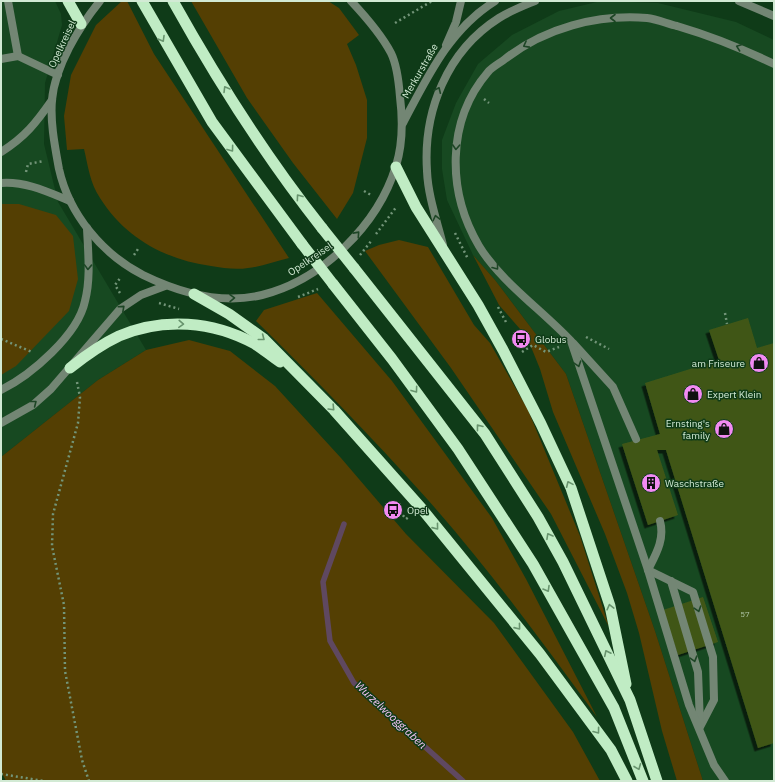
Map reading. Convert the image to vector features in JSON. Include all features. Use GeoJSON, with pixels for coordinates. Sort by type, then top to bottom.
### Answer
{"type":"FeatureCollection","features":[{"type":"Feature","properties":{"kind":"highway"},"geometry":{"type":"LineString","coordinates":[[68,1],[81,24]]}},
{"type":"Feature","properties":{"kind":"highway"},"geometry":{"type":"LineString","coordinates":[[173,1],[236,106],[282,173],[322,228],[485,434],[538,517],[563,562],[630,700]]}},
{"type":"Feature","properties":{"kind":"highway"},"geometry":{"type":"LineString","coordinates":[[143,3],[212,122],[302,244],[392,359],[458,449],[533,564],[614,708],[643,781]]}},
{"type":"Feature","properties":{"kind":"highway"},"geometry":{"type":"LineString","coordinates":[[396,167],[416,207],[478,305],[503,350],[541,424],[571,488],[610,606],[630,700],[657,781]]}},
{"type":"Feature","properties":{"kind":"highway"},"geometry":{"type":"LineString","coordinates":[[194,294],[229,314],[264,339],[334,410],[422,509],[540,654],[611,750],[627,781]]}},
{"type":"Feature","properties":{"kind":"highway"},"geometry":{"type":"LineString","coordinates":[[70,368],[89,354],[119,336],[143,328],[176,323],[198,325],[225,331],[255,344],[305,380]]}},
{"type":"Feature","properties":{"kind":"street"},"geometry":{"type":"LineString","coordinates":[[8,1],[18,56]]}},
{"type":"Feature","properties":{"kind":"street","name":"Opelkreisel"},"geometry":{"type":"LineString","coordinates":[[100,1],[81,24],[58,75],[52,100],[56,154],[70,201],[87,228],[121,262],[165,286],[194,294],[233,298],[261,295],[290,285],[311,273],[335,256],[357,235],[375,210],[396,167],[403,123],[399,89],[392,55],[378,33],[351,1]]}},
{"type":"Feature","properties":{"kind":"street"},"geometry":{"type":"LineString","coordinates":[[444,49],[456,22],[461,1]]}},
{"type":"Feature","properties":{"kind":"street","name":"Merkurstraße"},"geometry":{"type":"LineString","coordinates":[[403,123],[444,49],[468,22],[495,1]]}},
{"type":"Feature","properties":{"kind":"street"},"geometry":{"type":"LineString","coordinates":[[446,256],[436,218],[427,172],[426,139],[436,96],[448,69],[468,44],[498,18],[534,1]]}},
{"type":"Feature","properties":{"kind":"street"},"geometry":{"type":"LineString","coordinates":[[739,1],[774,16]]}},
{"type":"Feature","properties":{"kind":"street"},"geometry":{"type":"LineString","coordinates":[[636,439],[613,387],[551,320],[501,275],[479,246],[465,215],[457,184],[455,144],[466,105],[488,72],[523,45],[562,29],[605,18],[649,18],[697,32],[745,50],[774,64]]}},
{"type":"Feature","properties":{"kind":"street"},"geometry":{"type":"LineString","coordinates":[[1,59],[18,56],[58,75]]}},
{"type":"Feature","properties":{"kind":"street","name":"Opelkreisel"},"geometry":{"type":"LineString","coordinates":[[1,152],[17,143],[32,128],[52,100]]}},
{"type":"Feature","properties":{"kind":"street"},"geometry":{"type":"LineString","coordinates":[[1,183],[15,183],[45,191],[70,201]]}},
{"type":"Feature","properties":{"kind":"street"},"geometry":{"type":"LineString","coordinates":[[1,390],[18,382],[31,372],[72,330],[79,318],[85,302],[89,263],[87,228]]}},
{"type":"Feature","properties":{"kind":"street"},"geometry":{"type":"LineString","coordinates":[[1,423],[32,405],[70,368],[120,309],[141,295],[165,286]]}},
{"type":"Feature","properties":{"kind":"street"},"geometry":{"type":"LineString","coordinates":[[571,341],[648,570],[677,670],[689,705],[700,727],[714,765],[725,781]]}},
{"type":"Feature","properties":{"kind":"street"},"geometry":{"type":"LineString","coordinates":[[648,570],[660,548],[662,528],[660,521]]}},
{"type":"Feature","properties":{"kind":"street"},"geometry":{"type":"LineString","coordinates":[[648,570],[693,592],[713,657],[714,700],[700,727]]}},
{"type":"Feature","properties":{"kind":"street"},"geometry":{"type":"LineString","coordinates":[[671,581],[698,672],[700,727]]}},
{"type":"Feature","properties":{"kind":"path"},"geometry":{"type":"LineString","coordinates":[[395,23],[432,1]]}},
{"type":"Feature","properties":{"kind":"path"},"geometry":{"type":"LineString","coordinates":[[26,173],[28,164],[45,161]]}},
{"type":"Feature","properties":{"kind":"path"},"geometry":{"type":"LineString","coordinates":[[134,256],[138,249]]}},
{"type":"Feature","properties":{"kind":"path"},"geometry":{"type":"LineString","coordinates":[[122,275],[115,285],[122,296]]}},
{"type":"Feature","properties":{"kind":"path"},"geometry":{"type":"LineString","coordinates":[[725,313],[727,324]]}},
{"type":"Feature","properties":{"kind":"path"},"geometry":{"type":"LineString","coordinates":[[1,339],[45,358]]}},
{"type":"Feature","properties":{"kind":"path"},"geometry":{"type":"LineString","coordinates":[[517,342],[521,339]]}},
{"type":"Feature","properties":{"kind":"path"},"geometry":{"type":"LineString","coordinates":[[522,352],[533,345],[546,352],[558,347]]}},
{"type":"Feature","properties":{"kind":"path"},"geometry":{"type":"LineString","coordinates":[[77,382],[80,397],[78,423],[53,514],[52,546],[64,605],[65,671],[82,760],[89,781]]}},
{"type":"Feature","properties":{"kind":"path"},"geometry":{"type":"LineString","coordinates":[[393,510],[396,507],[406,519],[411,516]]}},
{"type":"Feature","properties":{"kind":"path"},"geometry":{"type":"LineString","coordinates":[[1,774],[44,781]]}},
{"type":"Feature","properties":{"kind":"shaded area"},"geometry":{"type":"Polygon","coordinates":[[[1,1],[55,1],[61,14],[62,25],[45,83],[44,144],[58,202],[146,350],[98,380],[1,457],[1,1]]]}},
{"type":"Feature","properties":{"kind":"shaded area"},"geometry":{"type":"Polygon","coordinates":[[[122,1],[127,1],[154,54],[289,258],[243,269],[234,269],[194,263],[148,245],[134,236],[122,225],[100,198],[90,174],[84,149],[67,150],[64,116],[71,75],[96,25],[122,1]]]}},
{"type":"Feature","properties":{"kind":"shaded area"},"geometry":{"type":"Polygon","coordinates":[[[191,1],[328,1],[339,8],[359,35],[347,44],[356,65],[367,100],[367,138],[353,193],[337,219],[293,163],[247,98],[191,1]]]}},
{"type":"Feature","properties":{"kind":"shaded area"},"geometry":{"type":"Polygon","coordinates":[[[601,1],[658,3],[736,22],[774,40],[774,781],[703,781],[655,631],[566,374],[495,280],[473,255],[447,200],[442,169],[442,140],[456,103],[478,64],[512,35],[559,11],[601,1]]]}},
{"type":"Feature","properties":{"kind":"shaded area"},"geometry":{"type":"Polygon","coordinates":[[[1,204],[19,204],[56,215],[73,236],[78,279],[69,311],[16,366],[1,375],[1,204]]]}},
{"type":"Feature","properties":{"kind":"shaded area"},"geometry":{"type":"Polygon","coordinates":[[[399,240],[428,247],[474,325],[490,343],[528,410],[580,536],[609,627],[551,514],[451,368],[365,251],[379,245],[399,240]]]}},
{"type":"Feature","properties":{"kind":"shaded area"},"geometry":{"type":"Polygon","coordinates":[[[473,255],[495,280],[566,374],[655,631],[703,781],[677,781],[662,731],[639,633],[627,593],[605,534],[553,412],[540,369],[527,337],[499,305],[473,255]]]}},
{"type":"Feature","properties":{"kind":"shaded area"},"geometry":{"type":"Polygon","coordinates":[[[317,293],[392,381],[492,518],[526,579],[597,717],[515,607],[451,526],[365,431],[256,321],[264,310],[317,293]]]}},
{"type":"Feature","properties":{"kind":"shaded area"},"geometry":{"type":"Polygon","coordinates":[[[189,340],[230,351],[275,386],[341,458],[406,534],[494,623],[573,732],[600,781],[6,781],[1,771],[1,457],[98,380],[146,350],[189,340]]]}},
{"type":"Feature","properties":{"kind":"building"},"geometry":{"type":"Polygon","coordinates":[[[748,318],[757,348],[774,343],[774,743],[758,748],[666,450],[657,450],[678,515],[648,525],[622,444],[660,434],[645,383],[719,360],[709,330],[748,318]]]}},
{"type":"Feature","properties":{"kind":"building"},"geometry":{"type":"Polygon","coordinates":[[[703,597],[718,642],[678,655],[663,610],[703,597]]]}},
{"type":"Feature","properties":{"kind":"waterway","name":"Wurzelwooggraben"},"geometry":{"type":"LineString","coordinates":[[344,524],[323,582],[330,641],[354,683],[463,781]]}},
{"type":"Feature","properties":{"kind":"place","name":"Globus"},"geometry":{"type":"Point","coordinates":[521,339]}},
{"type":"Feature","properties":{"kind":"place","name":"am Friseure"},"geometry":{"type":"Point","coordinates":[759,363]}},
{"type":"Feature","properties":{"kind":"place","name":"Expert Klein"},"geometry":{"type":"Point","coordinates":[693,394]}},
{"type":"Feature","properties":{"kind":"place","name":"Ernsting's family"},"geometry":{"type":"Point","coordinates":[724,429]}},
{"type":"Feature","properties":{"kind":"place","name":"Waschstraße"},"geometry":{"type":"Point","coordinates":[651,483]}},
{"type":"Feature","properties":{"kind":"place","name":"Opel"},"geometry":{"type":"Point","coordinates":[393,510]}}]}
